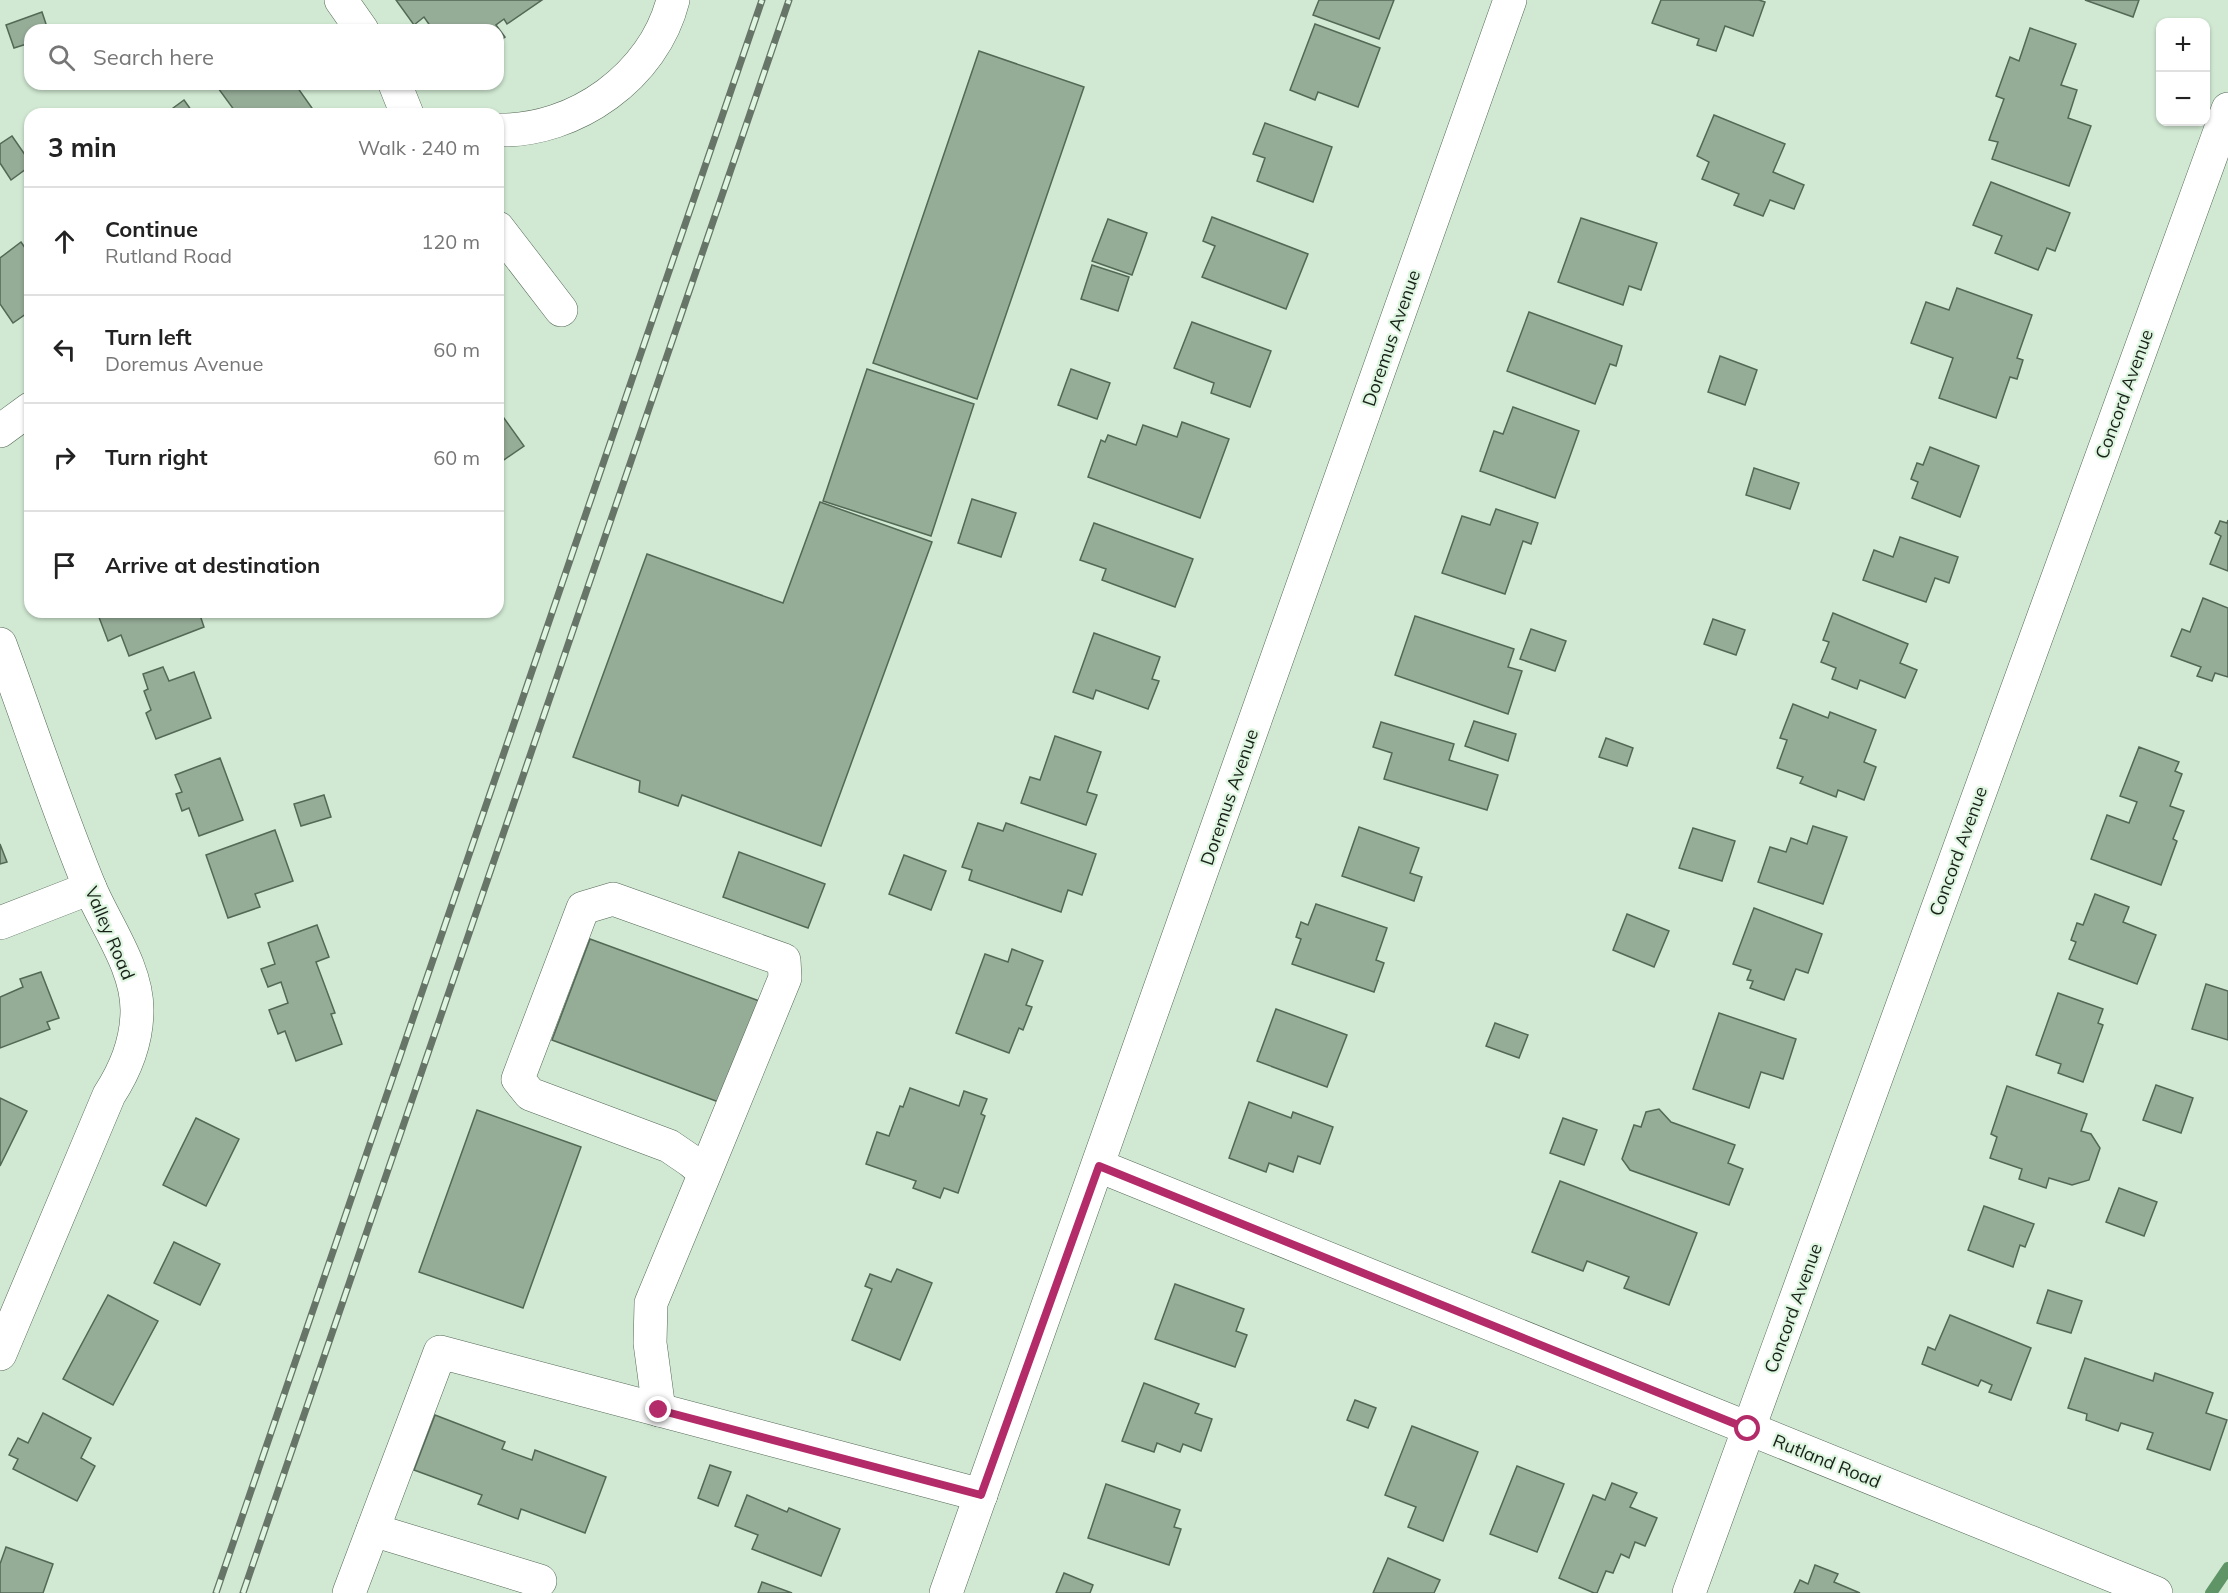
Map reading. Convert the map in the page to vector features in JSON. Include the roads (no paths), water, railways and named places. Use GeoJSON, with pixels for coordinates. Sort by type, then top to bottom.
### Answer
{"type":"FeatureCollection","features":[{"type":"Feature","properties":{"kind":"street"},"geometry":{"type":"LineString","coordinates":[[341,0],[358,24]]}},
{"type":"Feature","properties":{"kind":"street"},"geometry":{"type":"LineString","coordinates":[[504,130],[516,130],[560,121],[594,104],[627,79],[654,44],[672,0]]}},
{"type":"Feature","properties":{"kind":"street","name":"Doremus Avenue"},"geometry":{"type":"LineString","coordinates":[[946,1593],[1510,0]]}},
{"type":"Feature","properties":{"kind":"street"},"geometry":{"type":"LineString","coordinates":[[397,90],[405,108]]}},
{"type":"Feature","properties":{"kind":"street","name":"Concord Avenue"},"geometry":{"type":"LineString","coordinates":[[1689,1593],[2228,109]]}},
{"type":"Feature","properties":{"kind":"street"},"geometry":{"type":"LineString","coordinates":[[504,236],[561,310]]}},
{"type":"Feature","properties":{"kind":"street"},"geometry":{"type":"LineString","coordinates":[[0,431],[24,413]]}},
{"type":"Feature","properties":{"kind":"street","name":"Valley Road"},"geometry":{"type":"LineString","coordinates":[[0,644],[90,888],[131,976],[137,1009],[133,1046],[122,1076],[109,1095],[0,1354]]}},
{"type":"Feature","properties":{"kind":"street"},"geometry":{"type":"LineString","coordinates":[[0,923],[90,888]]}},
{"type":"Feature","properties":{"kind":"street"},"geometry":{"type":"LineString","coordinates":[[659,1410],[650,1343],[651,1303],[705,1173],[785,978],[784,960],[613,899],[583,908],[518,1079],[531,1094],[669,1146],[705,1173]]}},
{"type":"Feature","properties":{"kind":"street","name":"Rutland Road"},"geometry":{"type":"LineString","coordinates":[[1099,1166],[2156,1593]]}},
{"type":"Feature","properties":{"kind":"street"},"geometry":{"type":"LineString","coordinates":[[349,1593],[440,1352],[981,1495]]}},
{"type":"Feature","properties":{"kind":"street"},"geometry":{"type":"LineString","coordinates":[[373,1530],[540,1581]]}},
{"type":"Feature","properties":{"kind":"waterway"},"geometry":{"type":"LineString","coordinates":[[2211,1593],[2228,1568]]}},
{"type":"Feature","properties":{"kind":"railway"},"geometry":{"type":"LineString","coordinates":[[216,1593],[762,0]]}},
{"type":"Feature","properties":{"kind":"railway"},"geometry":{"type":"LineString","coordinates":[[243,1593],[789,0]]}}]}
